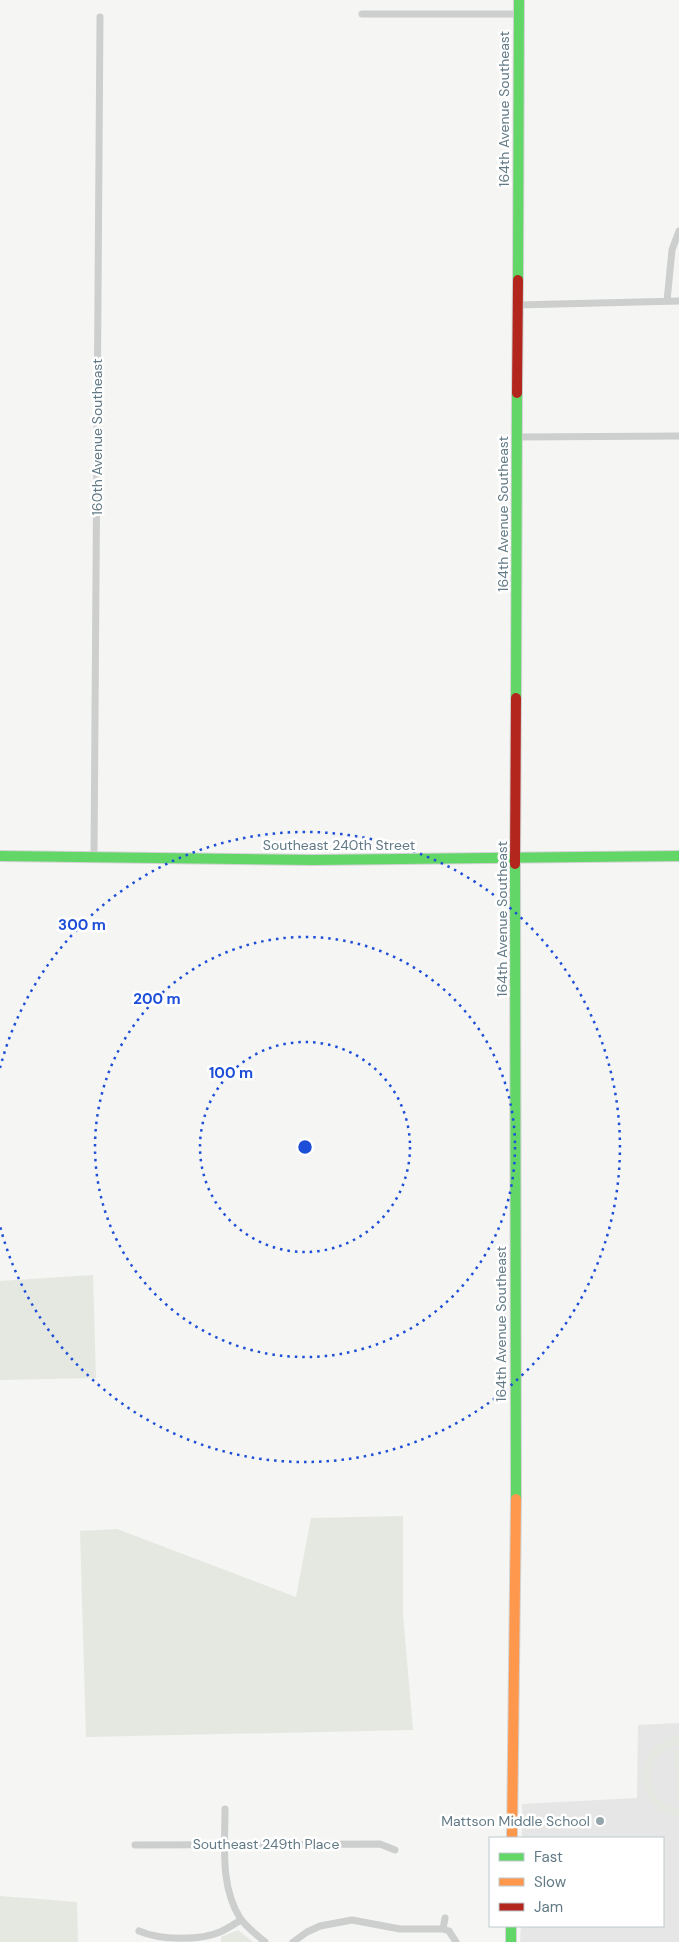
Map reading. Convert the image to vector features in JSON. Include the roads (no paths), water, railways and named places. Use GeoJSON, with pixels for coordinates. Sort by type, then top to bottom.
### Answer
{"type":"FeatureCollection","features":[{"type":"Feature","properties":{"kind":"street","name":"164th Avenue Southeast"},"geometry":{"type":"LineString","coordinates":[[512,1837],[516,1482],[514,1188],[519,0]]}},
{"type":"Feature","properties":{"kind":"street"},"geometry":{"type":"LineString","coordinates":[[362,14],[519,14]]}},
{"type":"Feature","properties":{"kind":"street","name":"160th Avenue Southeast"},"geometry":{"type":"LineString","coordinates":[[94,857],[100,17]]}},
{"type":"Feature","properties":{"kind":"street"},"geometry":{"type":"LineString","coordinates":[[667,301],[672,250],[679,231]]}},
{"type":"Feature","properties":{"kind":"street"},"geometry":{"type":"LineString","coordinates":[[517,305],[679,301]]}},
{"type":"Feature","properties":{"kind":"street"},"geometry":{"type":"LineString","coordinates":[[517,437],[679,436]]}},
{"type":"Feature","properties":{"kind":"street","name":"Southeast 240th Street"},"geometry":{"type":"LineString","coordinates":[[0,856],[292,860],[679,856]]}},
{"type":"Feature","properties":{"kind":"street"},"geometry":{"type":"LineString","coordinates":[[225,1809],[227,1885],[241,1920],[265,1942]]}},
{"type":"Feature","properties":{"kind":"street","name":"Southeast 249th Place"},"geometry":{"type":"LineString","coordinates":[[135,1846],[380,1844],[395,1850]]}},
{"type":"Feature","properties":{"kind":"street"},"geometry":{"type":"LineString","coordinates":[[443,1929],[445,1918]]}},
{"type":"Feature","properties":{"kind":"street"},"geometry":{"type":"LineString","coordinates":[[139,1931],[158,1937],[198,1937],[221,1932],[241,1920]]}},
{"type":"Feature","properties":{"kind":"street"},"geometry":{"type":"LineString","coordinates":[[293,1942],[307,1932],[324,1925],[352,1920],[400,1929],[443,1929],[449,1931],[456,1942]]}},
{"type":"Feature","properties":{"kind":"street"},"geometry":{"type":"LineString","coordinates":[[511,1927],[511,1942]]}},
{"type":"Feature","properties":{"kind":"place","name":"Mattson Middle School"},"geometry":{"type":"Point","coordinates":[600,1821]}}]}
